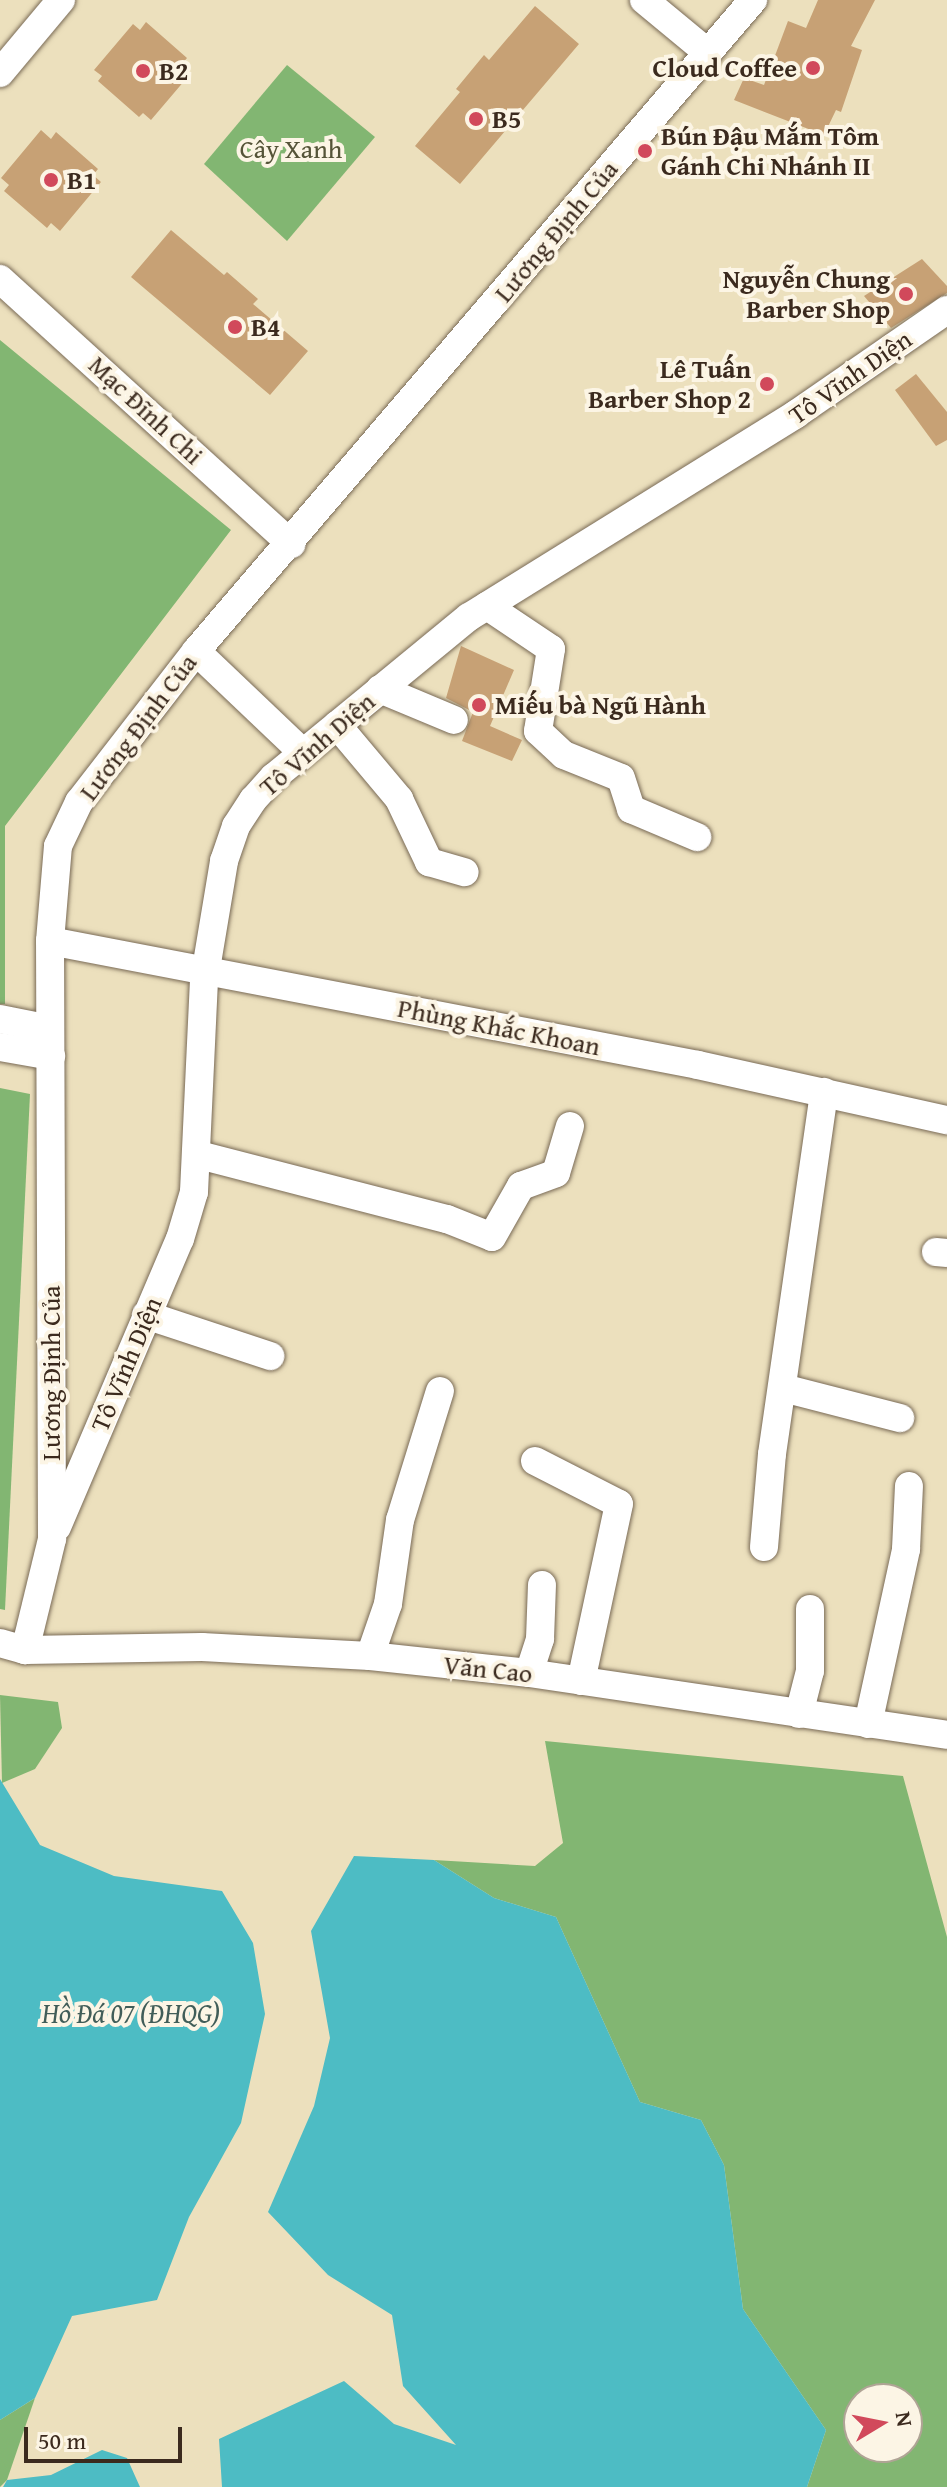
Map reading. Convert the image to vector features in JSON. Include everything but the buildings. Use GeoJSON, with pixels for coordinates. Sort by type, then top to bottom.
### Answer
{"type":"FeatureCollection","features":[{"type":"Feature","properties":{"kind":"street"},"geometry":{"type":"LineString","coordinates":[[5,56],[61,0]]}},
{"type":"Feature","properties":{"kind":"street"},"geometry":{"type":"LineString","coordinates":[[644,0],[708,53]]}},
{"type":"Feature","properties":{"kind":"street","name":"Lương Định Của"},"geometry":{"type":"LineString","coordinates":[[13,1646],[52,1539],[50,941],[58,846],[79,802],[196,651],[291,544],[753,0]]}},
{"type":"Feature","properties":{"kind":"street","name":"Mạc Đĩnh Chi"},"geometry":{"type":"LineString","coordinates":[[0,279],[291,544]]}},
{"type":"Feature","properties":{"kind":"street","name":"Tô Vĩnh Diện"},"geometry":{"type":"LineString","coordinates":[[52,1539],[180,1239],[194,1192],[199,1155],[206,971],[224,861],[236,826],[263,788],[380,689],[487,606],[592,544],[796,414],[947,310]]}},
{"type":"Feature","properties":{"kind":"street"},"geometry":{"type":"LineString","coordinates":[[487,606],[551,649],[538,731],[564,755],[621,778],[631,809],[697,837]]}},
{"type":"Feature","properties":{"kind":"street"},"geometry":{"type":"LineString","coordinates":[[196,651],[303,753]]}},
{"type":"Feature","properties":{"kind":"street"},"geometry":{"type":"LineString","coordinates":[[380,689],[454,720]]}},
{"type":"Feature","properties":{"kind":"street"},"geometry":{"type":"LineString","coordinates":[[337,725],[399,799],[429,862],[465,872]]}},
{"type":"Feature","properties":{"kind":"street","name":"Phùng Khắc Khoan"},"geometry":{"type":"LineString","coordinates":[[50,941],[824,1092],[947,1120]]}},
{"type":"Feature","properties":{"kind":"street"},"geometry":{"type":"LineString","coordinates":[[0,1019],[51,1042]]}},
{"type":"Feature","properties":{"kind":"street"},"geometry":{"type":"LineString","coordinates":[[0,1047],[51,1042]]}},
{"type":"Feature","properties":{"kind":"street"},"geometry":{"type":"LineString","coordinates":[[764,1547],[824,1092]]}},
{"type":"Feature","properties":{"kind":"street"},"geometry":{"type":"LineString","coordinates":[[199,1155],[447,1219],[492,1237],[521,1186],[556,1173],[570,1126]]}},
{"type":"Feature","properties":{"kind":"street"},"geometry":{"type":"LineString","coordinates":[[146,1315],[270,1356]]}},
{"type":"Feature","properties":{"kind":"street"},"geometry":{"type":"LineString","coordinates":[[783,1388],[900,1418]]}},
{"type":"Feature","properties":{"kind":"street"},"geometry":{"type":"LineString","coordinates":[[370,1656],[388,1604],[400,1520],[440,1391]]}},
{"type":"Feature","properties":{"kind":"street"},"geometry":{"type":"LineString","coordinates":[[535,1461],[619,1504],[581,1681]]}},
{"type":"Feature","properties":{"kind":"street"},"geometry":{"type":"LineString","coordinates":[[868,1724],[906,1549],[909,1486]]}},
{"type":"Feature","properties":{"kind":"street"},"geometry":{"type":"LineString","coordinates":[[529,1673],[540,1639],[542,1585]]}},
{"type":"Feature","properties":{"kind":"street"},"geometry":{"type":"LineString","coordinates":[[799,1714],[810,1671],[810,1609]]}},
{"type":"Feature","properties":{"kind":"street","name":"Văn Cao"},"geometry":{"type":"LineString","coordinates":[[13,1646],[202,1647],[370,1656],[529,1673],[947,1735]]}},
{"type":"Feature","properties":{"kind":"green space","name":"Cây Xanh"},"geometry":{"type":"Polygon","coordinates":[[[287,65],[375,137],[287,241],[204,164],[287,65]]]}},
{"type":"Feature","properties":{"kind":"green space"},"geometry":{"type":"Polygon","coordinates":[[[0,340],[231,530],[5,826],[5,1004],[0,1004],[0,340]]]}},
{"type":"Feature","properties":{"kind":"green space"},"geometry":{"type":"Polygon","coordinates":[[[0,1088],[30,1094],[5,1610],[0,1609],[0,1088]]]}},
{"type":"Feature","properties":{"kind":"green space"},"geometry":{"type":"Polygon","coordinates":[[[0,1695],[58,1702],[62,1728],[35,1769],[2,1783],[0,1695]]]}},
{"type":"Feature","properties":{"kind":"green space"},"geometry":{"type":"Polygon","coordinates":[[[545,1741],[903,1776],[947,1937],[947,2487],[807,2487],[826,2430],[743,2309],[724,2165],[701,2120],[640,2102],[556,1917],[494,1898],[434,1860],[535,1866],[563,1843],[545,1741]]]}},
{"type":"Feature","properties":{"kind":"green space"},"geometry":{"type":"Polygon","coordinates":[[[35,2398],[7,2480],[0,2487],[0,2420],[35,2398]]]}},
{"type":"Feature","properties":{"kind":"water","name":"Hồ Đá 07 (ĐHQG)"},"geometry":{"type":"Polygon","coordinates":[[[0,1779],[40,1845],[114,1876],[222,1891],[253,1943],[265,2014],[241,2123],[189,2217],[157,2300],[72,2316],[35,2398],[0,2420],[0,1779]]]}},
{"type":"Feature","properties":{"kind":"water"},"geometry":{"type":"Polygon","coordinates":[[[354,1856],[434,1860],[494,1898],[556,1917],[640,2102],[701,2120],[724,2165],[743,2309],[826,2430],[807,2487],[222,2487],[219,2439],[344,2381],[394,2424],[456,2445],[403,2386],[392,2315],[328,2275],[268,2212],[314,2106],[330,2038],[311,1931],[354,1856]]]}},
{"type":"Feature","properties":{"kind":"water"},"geometry":{"type":"Polygon","coordinates":[[[102,2450],[127,2458],[140,2487],[3,2487],[7,2480],[51,2475],[102,2450]]]}},
{"type":"Feature","properties":{"kind":"place","name":"Cloud Coffee"},"geometry":{"type":"Point","coordinates":[813,68]}},
{"type":"Feature","properties":{"kind":"place","name":"B2"},"geometry":{"type":"Point","coordinates":[143,71]}},
{"type":"Feature","properties":{"kind":"place","name":"B5"},"geometry":{"type":"Point","coordinates":[476,119]}},
{"type":"Feature","properties":{"kind":"place","name":"Bún Đậu Mắm Tôm Gánh Chi Nhánh II"},"geometry":{"type":"Point","coordinates":[645,151]}},
{"type":"Feature","properties":{"kind":"place","name":"B1"},"geometry":{"type":"Point","coordinates":[51,180]}},
{"type":"Feature","properties":{"kind":"place","name":"Nguyễn Chung Barber Shop"},"geometry":{"type":"Point","coordinates":[906,294]}},
{"type":"Feature","properties":{"kind":"place","name":"B4"},"geometry":{"type":"Point","coordinates":[235,327]}},
{"type":"Feature","properties":{"kind":"place","name":"Lê Tuấn Barber Shop 2"},"geometry":{"type":"Point","coordinates":[767,384]}},
{"type":"Feature","properties":{"kind":"place","name":"Miếu bà Ngũ Hành"},"geometry":{"type":"Point","coordinates":[479,705]}}]}
